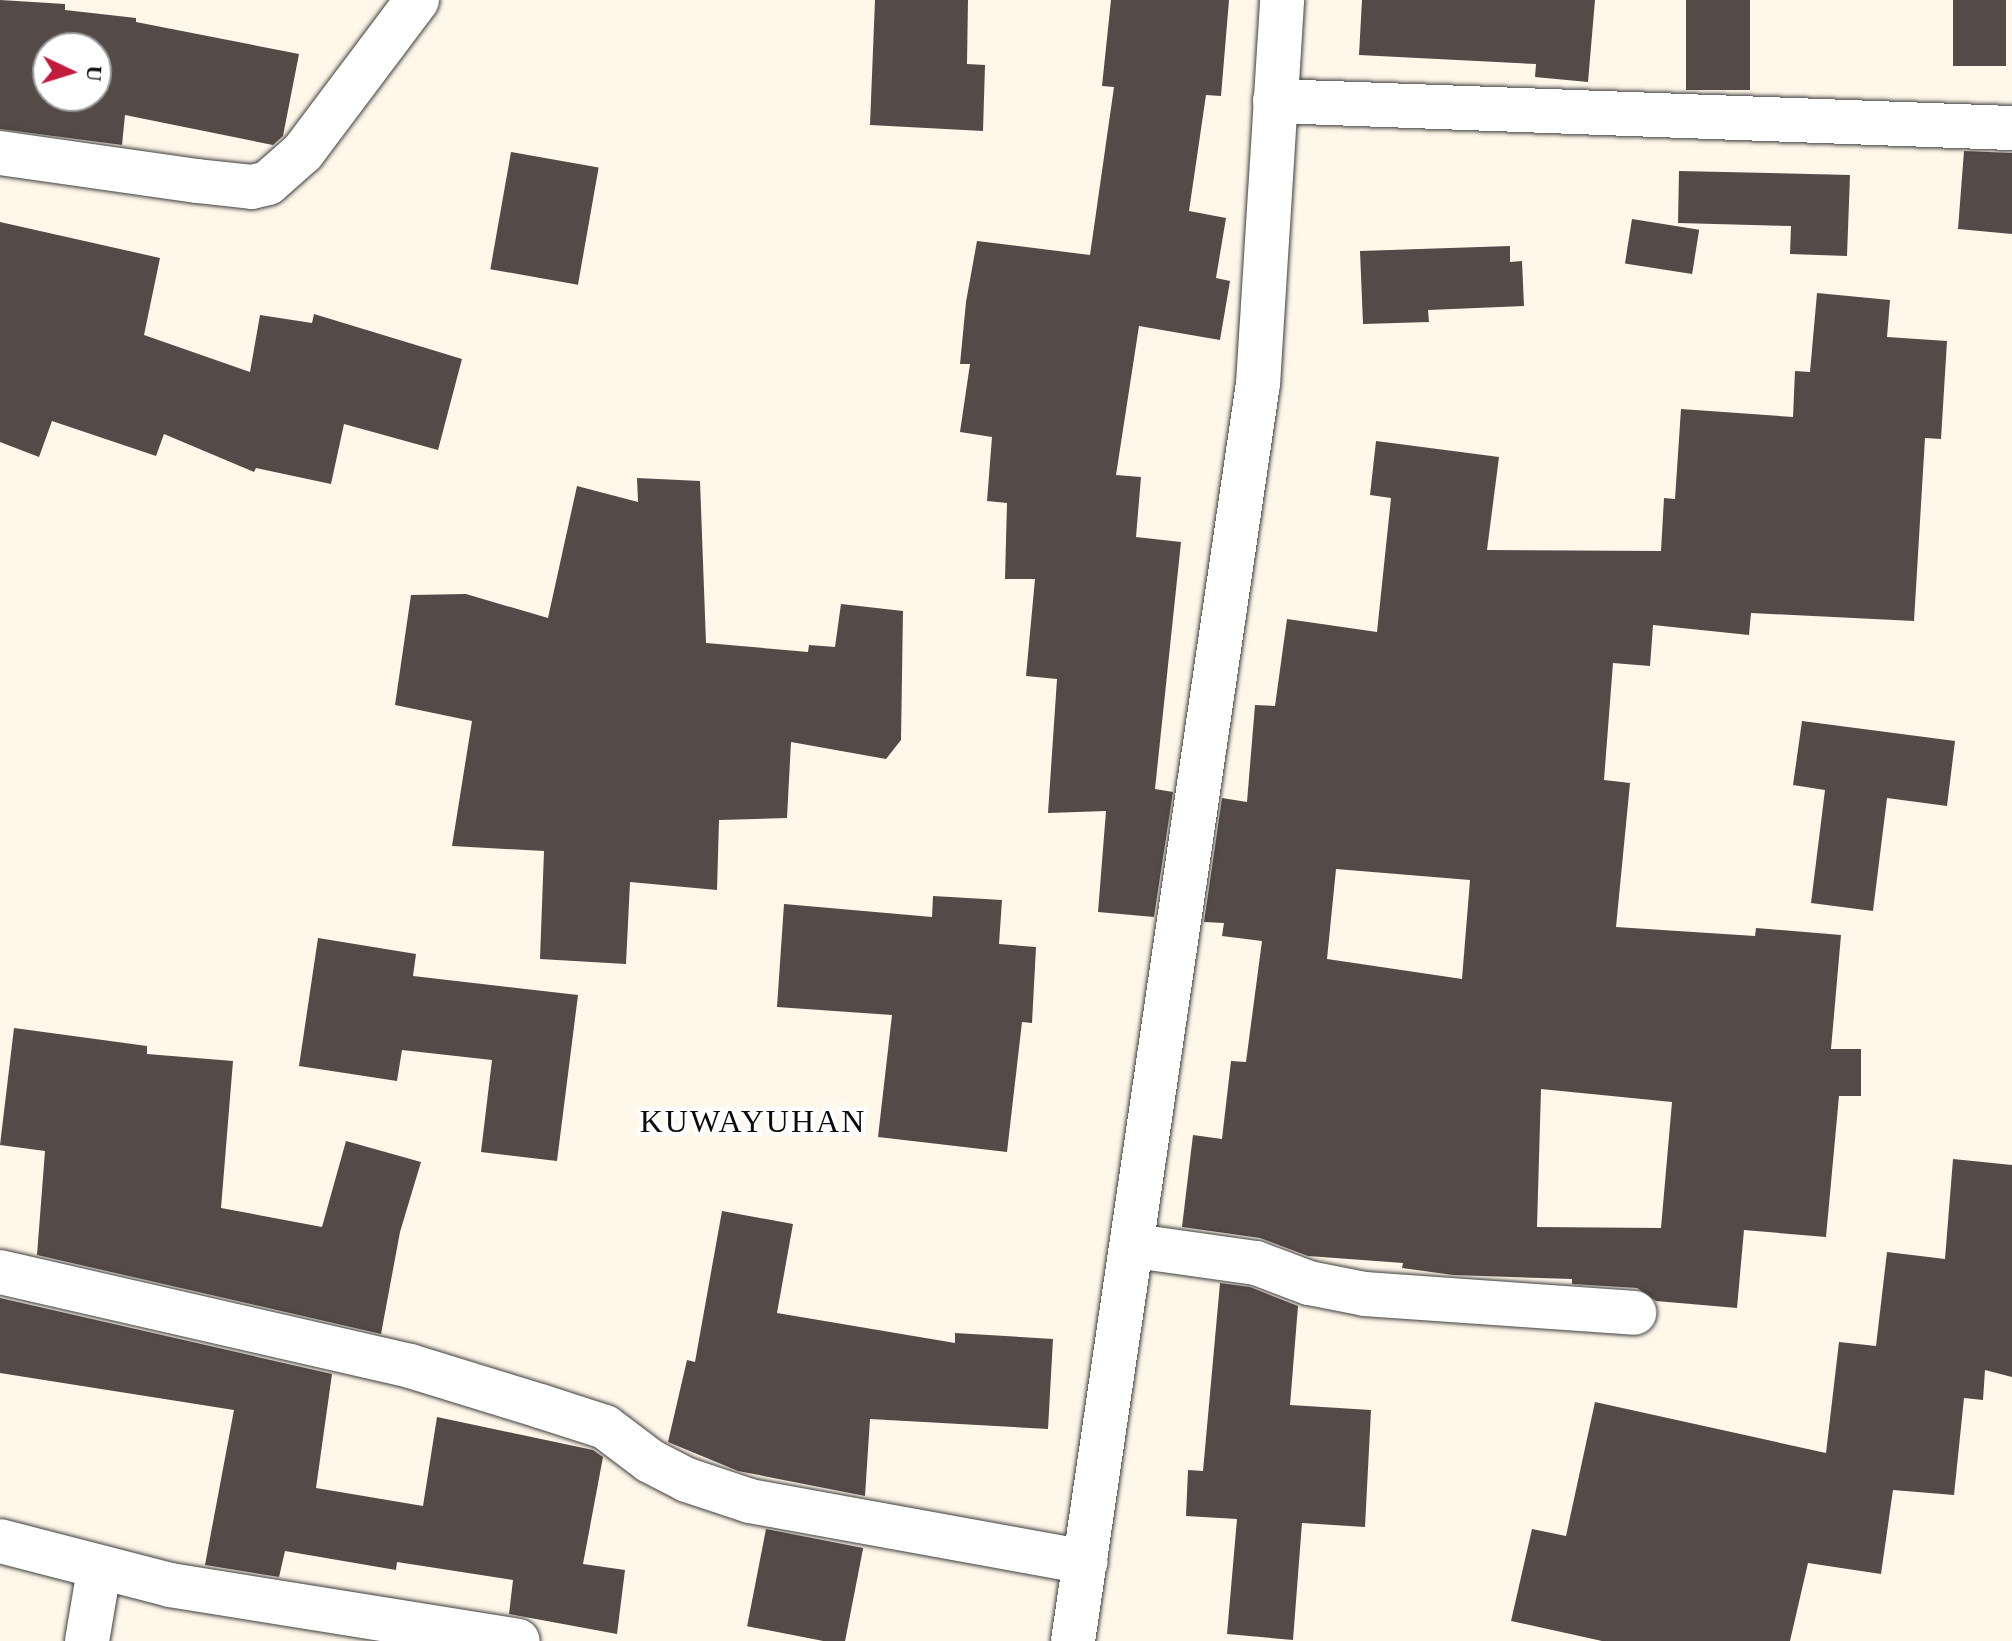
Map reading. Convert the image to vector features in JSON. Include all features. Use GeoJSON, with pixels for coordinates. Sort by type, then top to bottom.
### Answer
{"type":"FeatureCollection","features":[{"type":"Feature","properties":{"kind":"street"},"geometry":{"type":"LineString","coordinates":[[0,153],[197,181],[252,187],[268,183],[303,152],[417,0]]}},
{"type":"Feature","properties":{"kind":"street"},"geometry":{"type":"LineString","coordinates":[[1073,1641],[1135,1246],[1258,384],[1282,0]]}},
{"type":"Feature","properties":{"kind":"street"},"geometry":{"type":"LineString","coordinates":[[1275,101],[2012,128]]}},
{"type":"Feature","properties":{"kind":"street"},"geometry":{"type":"LineString","coordinates":[[1135,1246],[1256,1263],[1309,1283],[1365,1294],[1634,1313]]}},
{"type":"Feature","properties":{"kind":"street"},"geometry":{"type":"LineString","coordinates":[[0,1272],[410,1366],[605,1427],[650,1461],[687,1480],[750,1501],[1085,1562]]}},
{"type":"Feature","properties":{"kind":"street"},"geometry":{"type":"LineString","coordinates":[[0,1541],[99,1570],[518,1641]]}},
{"type":"Feature","properties":{"kind":"street"},"geometry":{"type":"LineString","coordinates":[[87,1641],[99,1570]]}},
{"type":"Feature","properties":{"kind":"building"},"geometry":{"type":"Polygon","coordinates":[[[0,0],[65,4],[65,10],[136,18],[136,22],[299,54],[283,136],[273,145],[125,115],[122,145],[0,129],[0,0]]]}},
{"type":"Feature","properties":{"kind":"building"},"geometry":{"type":"Polygon","coordinates":[[[875,0],[968,0],[967,64],[985,65],[983,131],[870,125],[875,0]]]}},
{"type":"Feature","properties":{"kind":"building"},"geometry":{"type":"Polygon","coordinates":[[[1111,0],[1229,0],[1221,96],[1206,95],[1189,211],[1226,218],[1216,278],[1230,281],[1220,340],[1139,326],[1116,475],[1141,477],[1136,537],[1181,542],[1155,789],[1173,792],[1154,917],[1098,912],[1106,811],[1048,813],[1057,679],[1026,676],[1035,579],[1005,579],[1007,503],[987,501],[992,437],[960,432],[970,364],[960,364],[966,302],[977,241],[1090,255],[1114,87],[1102,86],[1111,0]]]}},
{"type":"Feature","properties":{"kind":"building"},"geometry":{"type":"Polygon","coordinates":[[[1362,0],[1595,0],[1588,82],[1535,77],[1536,64],[1359,55],[1362,0]]]}},
{"type":"Feature","properties":{"kind":"building"},"geometry":{"type":"Polygon","coordinates":[[[1686,0],[1750,0],[1750,90],[1686,90],[1686,0]]]}},
{"type":"Feature","properties":{"kind":"building"},"geometry":{"type":"Polygon","coordinates":[[[1953,0],[2006,0],[2006,66],[1953,66],[1953,0]]]}},
{"type":"Feature","properties":{"kind":"building"},"geometry":{"type":"Polygon","coordinates":[[[1964,151],[2012,153],[2012,234],[1958,229],[1964,151]]]}},
{"type":"Feature","properties":{"kind":"building"},"geometry":{"type":"Polygon","coordinates":[[[511,152],[599,167],[578,285],[490,269],[511,152]]]}},
{"type":"Feature","properties":{"kind":"building"},"geometry":{"type":"Polygon","coordinates":[[[1679,171],[1850,175],[1847,256],[1790,254],[1791,226],[1678,223],[1679,171]]]}},
{"type":"Feature","properties":{"kind":"building"},"geometry":{"type":"Polygon","coordinates":[[[1632,219],[1699,230],[1692,274],[1625,263],[1632,219]]]}},
{"type":"Feature","properties":{"kind":"building"},"geometry":{"type":"Polygon","coordinates":[[[0,222],[160,258],[144,335],[250,372],[260,315],[312,323],[314,314],[462,359],[438,450],[344,424],[331,484],[256,468],[254,472],[164,434],[156,456],[52,421],[39,457],[0,442],[0,222]]]}},
{"type":"Feature","properties":{"kind":"building"},"geometry":{"type":"Polygon","coordinates":[[[1510,246],[1510,262],[1522,261],[1524,306],[1428,310],[1429,322],[1363,324],[1360,251],[1510,246]]]}},
{"type":"Feature","properties":{"kind":"building"},"geometry":{"type":"Polygon","coordinates":[[[1817,293],[1890,300],[1887,337],[1947,341],[1941,439],[1925,438],[1914,621],[1751,613],[1749,635],[1653,625],[1650,666],[1613,663],[1604,780],[1630,783],[1616,927],[1755,936],[1756,928],[1841,935],[1831,1049],[1861,1049],[1861,1096],[1839,1096],[1826,1237],[1744,1230],[1737,1308],[1656,1301],[1637,1288],[1572,1284],[1572,1279],[1453,1275],[1402,1268],[1403,1263],[1308,1256],[1260,1238],[1182,1227],[1193,1135],[1222,1139],[1231,1061],[1246,1062],[1262,941],[1222,936],[1224,923],[1204,922],[1222,798],[1247,802],[1255,705],[1275,706],[1287,619],[1377,632],[1391,498],[1370,495],[1376,441],[1499,457],[1487,550],[1661,551],[1664,498],[1675,499],[1681,409],[1793,417],[1795,371],[1810,372],[1817,293]],[[1336,869],[1327,959],[1462,979],[1470,880],[1336,869]],[[1541,1089],[1537,1227],[1661,1228],[1672,1102],[1541,1089]]]}},
{"type":"Feature","properties":{"kind":"building"},"geometry":{"type":"Polygon","coordinates":[[[637,478],[700,481],[706,643],[808,652],[809,645],[835,647],[841,604],[903,611],[901,740],[886,759],[791,742],[787,818],[719,820],[717,890],[630,882],[626,964],[540,959],[544,851],[452,846],[472,721],[395,705],[411,595],[466,594],[548,618],[577,486],[638,502],[637,478]]]}},
{"type":"Feature","properties":{"kind":"building"},"geometry":{"type":"Polygon","coordinates":[[[1802,721],[1955,741],[1947,806],[1887,798],[1873,911],[1811,903],[1825,790],[1793,785],[1802,721]]]}},
{"type":"Feature","properties":{"kind":"building"},"geometry":{"type":"Polygon","coordinates":[[[933,896],[1002,900],[999,944],[1036,947],[1032,1023],[1022,1022],[1007,1152],[878,1137],[892,1015],[777,1007],[784,904],[932,917],[933,896]]]}},
{"type":"Feature","properties":{"kind":"building"},"geometry":{"type":"Polygon","coordinates":[[[318,938],[416,954],[413,976],[578,995],[557,1161],[481,1152],[492,1060],[402,1050],[397,1081],[299,1066],[318,938]]]}},
{"type":"Feature","properties":{"kind":"building"},"geometry":{"type":"Polygon","coordinates":[[[14,1028],[147,1046],[147,1054],[233,1061],[221,1208],[322,1227],[346,1141],[421,1162],[400,1232],[381,1334],[37,1255],[45,1151],[0,1145],[14,1028]]]}},
{"type":"Feature","properties":{"kind":"building"},"geometry":{"type":"Polygon","coordinates":[[[1953,1159],[2012,1165],[2012,1377],[1985,1370],[1983,1400],[1964,1398],[1954,1495],[1893,1490],[1881,1574],[1808,1563],[1790,1641],[1602,1641],[1511,1621],[1532,1529],[1566,1536],[1595,1402],[1826,1453],[1839,1342],[1876,1346],[1887,1252],[1945,1259],[1953,1159]]]}},
{"type":"Feature","properties":{"kind":"building"},"geometry":{"type":"Polygon","coordinates":[[[722,1211],[793,1224],[777,1313],[955,1343],[955,1333],[1053,1339],[1048,1429],[870,1419],[865,1496],[738,1471],[668,1442],[687,1360],[695,1362],[722,1211]]]}},
{"type":"Feature","properties":{"kind":"building"},"geometry":{"type":"Polygon","coordinates":[[[1220,1283],[1250,1287],[1298,1306],[1290,1405],[1371,1410],[1365,1527],[1302,1523],[1293,1640],[1227,1634],[1237,1519],[1186,1516],[1188,1470],[1203,1471],[1220,1283]]]}},
{"type":"Feature","properties":{"kind":"building"},"geometry":{"type":"Polygon","coordinates":[[[0,1298],[332,1374],[316,1488],[423,1506],[437,1417],[593,1450],[603,1457],[583,1564],[625,1570],[617,1634],[509,1614],[513,1580],[397,1562],[396,1570],[285,1551],[279,1577],[205,1565],[234,1410],[0,1373],[0,1298]]]}},
{"type":"Feature","properties":{"kind":"building"},"geometry":{"type":"Polygon","coordinates":[[[766,1529],[863,1548],[845,1641],[823,1641],[747,1626],[766,1529]]]}},
{"type":"Feature","properties":{"kind":"district","name":"KUWAYUHAN"},"geometry":{"type":"Point","coordinates":[753,1121]}}]}
